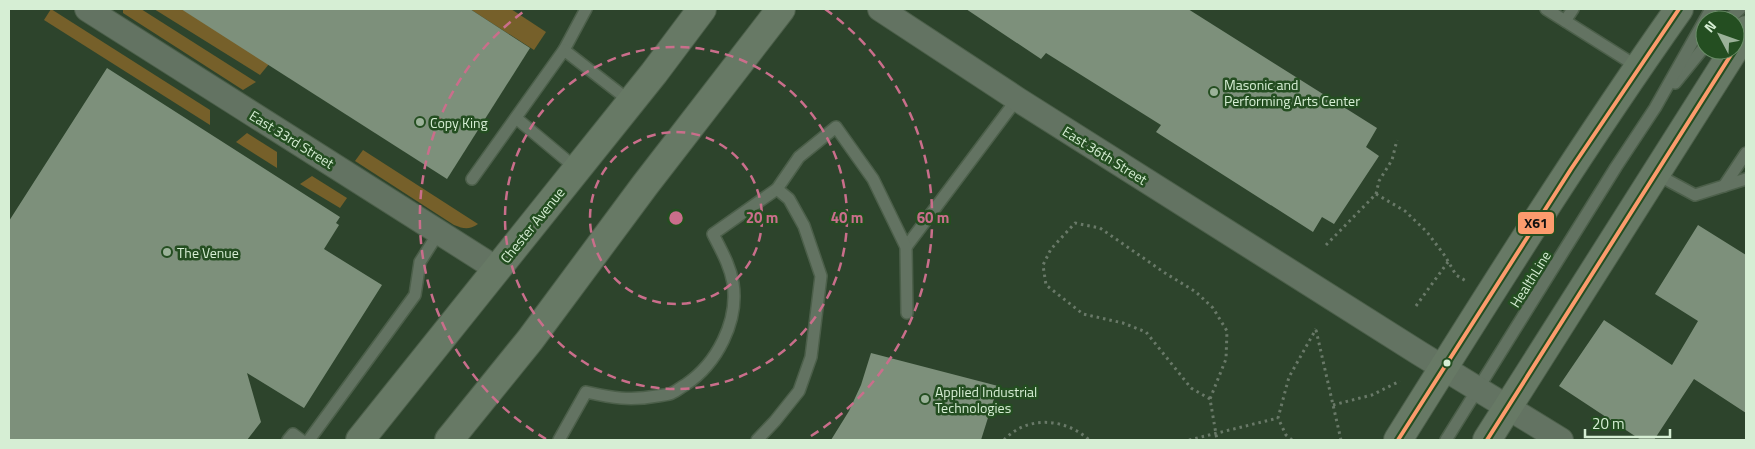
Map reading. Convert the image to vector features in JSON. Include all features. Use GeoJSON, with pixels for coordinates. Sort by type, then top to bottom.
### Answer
{"type":"FeatureCollection","features":[{"type":"Feature","properties":{"kind":"main road","name":"Chester Avenue"},"geometry":{"type":"LineString","coordinates":[[360,440],[631,102],[702,9]]}},
{"type":"Feature","properties":{"kind":"main road"},"geometry":{"type":"LineString","coordinates":[[449,440],[530,340],[781,9]]}},
{"type":"Feature","properties":{"kind":"main road"},"geometry":{"type":"LineString","coordinates":[[1398,440],[1638,67],[1679,9]]}},
{"type":"Feature","properties":{"kind":"main road"},"geometry":{"type":"LineString","coordinates":[[1487,440],[1727,60]]}},
{"type":"Feature","properties":{"kind":"street","name":"East 33rd Street"},"geometry":{"type":"LineString","coordinates":[[87,9],[497,269]]}},
{"type":"Feature","properties":{"kind":"street","name":"East 36th Street"},"geometry":{"type":"LineString","coordinates":[[880,9],[1017,99],[1443,368],[1561,440]]}},
{"type":"Feature","properties":{"kind":"lane"},"geometry":{"type":"LineString","coordinates":[[472,180],[564,50],[586,9]]}},
{"type":"Feature","properties":{"kind":"lane"},"geometry":{"type":"LineString","coordinates":[[1546,9],[1638,67]]}},
{"type":"Feature","properties":{"kind":"lane"},"geometry":{"type":"LineString","coordinates":[[1565,21],[1573,9]]}},
{"type":"Feature","properties":{"kind":"lane","name":"HealthLine"},"geometry":{"type":"LineString","coordinates":[[1446,440],[1655,108],[1711,9]]}},
{"type":"Feature","properties":{"kind":"lane"},"geometry":{"type":"LineString","coordinates":[[564,50],[631,102]]}},
{"type":"Feature","properties":{"kind":"lane","name":"HealthLine"},"geometry":{"type":"LineString","coordinates":[[1655,108],[1695,58]]}},
{"type":"Feature","properties":{"kind":"lane"},"geometry":{"type":"LineString","coordinates":[[906,247],[1017,99]]}},
{"type":"Feature","properties":{"kind":"lane"},"geometry":{"type":"LineString","coordinates":[[516,118],[577,169]]}},
{"type":"Feature","properties":{"kind":"lane"},"geometry":{"type":"LineString","coordinates":[[559,440],[586,392],[611,398],[638,400],[673,393],[696,378],[714,359],[728,328],[734,305],[733,283],[727,261],[713,234],[777,188],[799,157],[836,127],[873,179],[906,247],[907,313]]}},
{"type":"Feature","properties":{"kind":"lane"},"geometry":{"type":"LineString","coordinates":[[1724,186],[1746,153]]}},
{"type":"Feature","properties":{"kind":"lane"},"geometry":{"type":"LineString","coordinates":[[1656,174],[1695,195],[1746,179]]}},
{"type":"Feature","properties":{"kind":"lane"},"geometry":{"type":"LineString","coordinates":[[756,440],[775,421],[798,391],[811,357],[821,276],[804,226],[789,199],[777,188]]}},
{"type":"Feature","properties":{"kind":"lane"},"geometry":{"type":"LineString","coordinates":[[309,440],[415,295],[420,262],[439,232]]}},
{"type":"Feature","properties":{"kind":"lane"},"geometry":{"type":"LineString","coordinates":[[288,440],[293,434],[301,440]]}},
{"type":"Feature","properties":{"kind":"path"},"geometry":{"type":"LineString","coordinates":[[1326,245],[1376,194],[1379,181],[1392,160],[1397,140]]}},
{"type":"Feature","properties":{"kind":"path"},"geometry":{"type":"LineString","coordinates":[[1376,194],[1405,210],[1427,232],[1456,275],[1468,283]]}},
{"type":"Feature","properties":{"kind":"path"},"geometry":{"type":"LineString","coordinates":[[1210,399],[1191,388],[1146,332],[1123,323],[1083,314],[1046,285],[1043,265],[1050,249],[1075,223],[1100,228],[1196,292],[1213,308],[1227,331],[1226,359],[1222,374],[1210,399],[1217,440]]}},
{"type":"Feature","properties":{"kind":"path"},"geometry":{"type":"LineString","coordinates":[[1416,306],[1448,262]]}},
{"type":"Feature","properties":{"kind":"path"},"geometry":{"type":"LineString","coordinates":[[1292,440],[1286,435],[1278,418],[1289,377],[1316,329],[1341,440]]}},
{"type":"Feature","properties":{"kind":"path"},"geometry":{"type":"LineString","coordinates":[[1333,405],[1372,395],[1402,380]]}},
{"type":"Feature","properties":{"kind":"path"},"geometry":{"type":"LineString","coordinates":[[1189,440],[1278,418]]}},
{"type":"Feature","properties":{"kind":"path"},"geometry":{"type":"LineString","coordinates":[[1004,440],[1025,426],[1044,422],[1064,424],[1081,433],[1089,440]]}},
{"type":"Feature","properties":{"kind":"shaded area"},"geometry":{"type":"Polygon","coordinates":[[[51,9],[210,110],[210,125],[44,20],[51,9]]]}},
{"type":"Feature","properties":{"kind":"shaded area"},"geometry":{"type":"Polygon","coordinates":[[[123,9],[141,9],[256,82],[243,90],[123,13],[123,9]]]}},
{"type":"Feature","properties":{"kind":"shaded area"},"geometry":{"type":"Polygon","coordinates":[[[154,9],[182,9],[269,64],[260,75],[154,9]]]}},
{"type":"Feature","properties":{"kind":"shaded area"},"geometry":{"type":"Polygon","coordinates":[[[470,9],[511,9],[546,32],[534,50],[470,9]]]}},
{"type":"Feature","properties":{"kind":"shaded area"},"geometry":{"type":"Polygon","coordinates":[[[247,133],[277,152],[277,168],[236,142],[247,133]]]}},
{"type":"Feature","properties":{"kind":"shaded area"},"geometry":{"type":"Polygon","coordinates":[[[363,150],[478,224],[466,228],[454,225],[355,161],[363,150]]]}},
{"type":"Feature","properties":{"kind":"shaded area"},"geometry":{"type":"Polygon","coordinates":[[[312,176],[347,198],[340,208],[300,184],[312,176]]]}},
{"type":"Feature","properties":{"kind":"building","name":"Copy King"},"geometry":{"type":"Polygon","coordinates":[[[181,9],[470,9],[530,48],[447,179],[181,9]]]}},
{"type":"Feature","properties":{"kind":"building","name":"Masonic and Performing Arts Center"},"geometry":{"type":"Polygon","coordinates":[[[966,9],[1188,9],[1377,128],[1366,147],[1379,156],[1334,224],[1322,217],[1313,232],[1156,132],[1161,125],[1046,53],[1041,59],[966,9]]]}},
{"type":"Feature","properties":{"kind":"building","name":"The Venue"},"geometry":{"type":"Polygon","coordinates":[[[107,68],[340,217],[336,223],[339,225],[324,249],[382,285],[304,408],[247,373],[261,422],[247,440],[9,440],[9,221],[107,68]]]}},
{"type":"Feature","properties":{"kind":"building"},"geometry":{"type":"Polygon","coordinates":[[[1698,225],[1746,255],[1746,413],[1694,379],[1654,440],[1641,440],[1559,386],[1604,320],[1672,365],[1698,321],[1655,294],[1698,225]]]}},
{"type":"Feature","properties":{"kind":"building","name":"Applied Industrial Technologies"},"geometry":{"type":"Polygon","coordinates":[[[871,353],[998,386],[981,440],[831,440],[849,411],[861,385],[871,353]]]}},
{"type":"Feature","properties":{"kind":"transit line","name":"X61"},"geometry":{"type":"LineString","coordinates":[[1398,440],[1571,169],[1679,9]]}},
{"type":"Feature","properties":{"kind":"transit line","name":"X61"},"geometry":{"type":"LineString","coordinates":[[1487,440],[1728,60]]}},
{"type":"Feature","properties":{"kind":"place","name":"Masonic and Performing Arts Center"},"geometry":{"type":"Point","coordinates":[1214,92]}},
{"type":"Feature","properties":{"kind":"place","name":"Copy King"},"geometry":{"type":"Point","coordinates":[420,122]}},
{"type":"Feature","properties":{"kind":"place","name":"The Venue"},"geometry":{"type":"Point","coordinates":[167,252]}},
{"type":"Feature","properties":{"kind":"place","name":"Applied Industrial Technologies"},"geometry":{"type":"Point","coordinates":[925,399]}}]}
